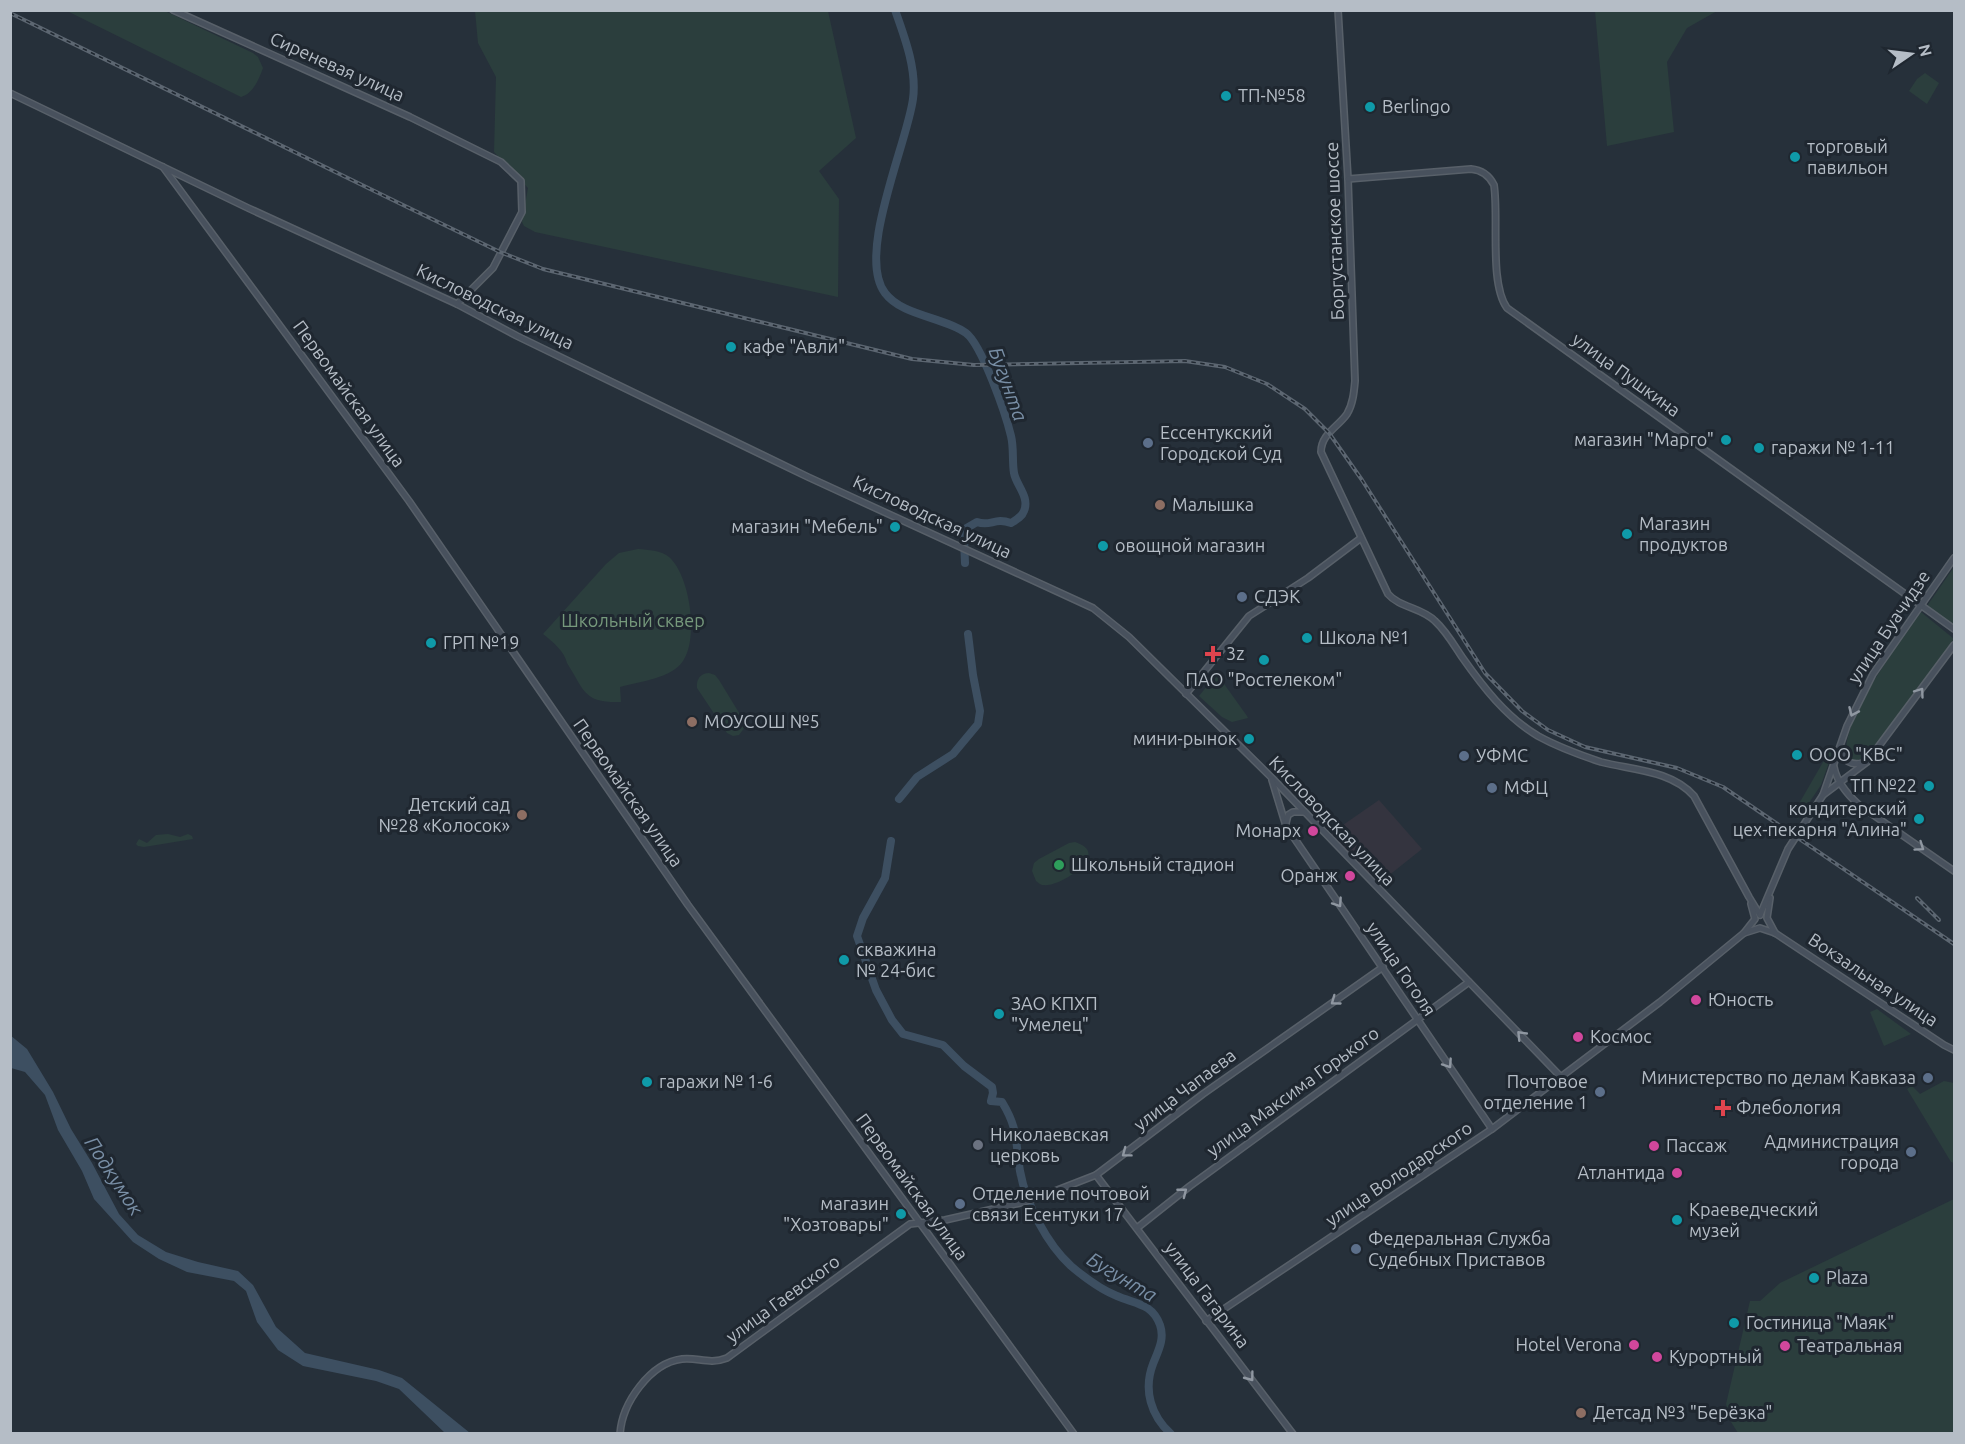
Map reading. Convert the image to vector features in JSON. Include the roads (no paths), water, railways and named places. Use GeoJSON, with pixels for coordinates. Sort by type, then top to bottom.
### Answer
{"type":"FeatureCollection","features":[{"type":"Feature","properties":{"kind":"street","name":"Сиреневая улица"},"geometry":{"type":"LineString","coordinates":[[173,10],[364,95],[487,155],[501,162],[521,181],[522,212],[493,268],[457,304]]}},
{"type":"Feature","properties":{"kind":"street","name":"Боргустанское шоссе"},"geometry":{"type":"LineString","coordinates":[[1338,10],[1348,179],[1354,391],[1350,409],[1323,439],[1321,452],[1360,538]]}},
{"type":"Feature","properties":{"kind":"street","name":"Кисловодская улица"},"geometry":{"type":"LineString","coordinates":[[10,93],[457,304],[517,336],[739,444],[1093,608],[1128,637],[1272,778],[1561,1077]]}},
{"type":"Feature","properties":{"kind":"street","name":"Первомайская улица"},"geometry":{"type":"LineString","coordinates":[[162,166],[409,501],[662,869],[1074,1434]]}},
{"type":"Feature","properties":{"kind":"street","name":"улица Пушкина"},"geometry":{"type":"LineString","coordinates":[[1348,179],[1471,169],[1480,170],[1486,174],[1494,185],[1498,280],[1502,301],[1507,308],[1954,629]]}},
{"type":"Feature","properties":{"kind":"street"},"geometry":{"type":"LineString","coordinates":[[1186,694],[1249,616],[1308,578],[1360,538],[1383,585],[1393,599],[1419,609],[1436,621],[1482,686],[1504,710],[1525,727],[1547,741],[1583,756],[1658,774],[1688,789],[1758,917]]}},
{"type":"Feature","properties":{"kind":"street","name":"улица Буачидзе"},"geometry":{"type":"LineString","coordinates":[[1772,891],[1788,849],[1823,795],[1855,708],[1873,674],[1954,558]]}},
{"type":"Feature","properties":{"kind":"street","name":"улица Буачидзе"},"geometry":{"type":"LineString","coordinates":[[1823,795],[1868,762],[1954,645]]}},
{"type":"Feature","properties":{"kind":"street"},"geometry":{"type":"LineString","coordinates":[[1840,748],[1842,755],[1849,762],[1854,764],[1868,762]]}},
{"type":"Feature","properties":{"kind":"street"},"geometry":{"type":"LineString","coordinates":[[1834,766],[1840,783],[1859,805],[1954,871]]}},
{"type":"Feature","properties":{"kind":"street","name":"улица Гоголя"},"geometry":{"type":"LineString","coordinates":[[1272,778],[1286,826],[1492,1129]]}},
{"type":"Feature","properties":{"kind":"street"},"geometry":{"type":"LineString","coordinates":[[1286,826],[1288,815],[1293,812],[1304,812]]}},
{"type":"Feature","properties":{"kind":"street"},"geometry":{"type":"LineString","coordinates":[[1772,891],[1755,924],[1775,933]]}},
{"type":"Feature","properties":{"kind":"street"},"geometry":{"type":"LineString","coordinates":[[1744,933],[1766,926],[1772,891]]}},
{"type":"Feature","properties":{"kind":"street"},"geometry":{"type":"LineString","coordinates":[[1758,917],[1767,918]]}},
{"type":"Feature","properties":{"kind":"street"},"geometry":{"type":"LineString","coordinates":[[1744,933],[1758,917]]}},
{"type":"Feature","properties":{"kind":"street"},"geometry":{"type":"LineString","coordinates":[[1767,918],[1775,933]]}},
{"type":"Feature","properties":{"kind":"street","name":"улица Володарского"},"geometry":{"type":"LineString","coordinates":[[1206,1321],[1492,1129],[1660,1002],[1744,933]]}},
{"type":"Feature","properties":{"kind":"street","name":"Вокзальная улица"},"geometry":{"type":"LineString","coordinates":[[1775,933],[1954,1050]]}},
{"type":"Feature","properties":{"kind":"street","name":"улица Чапаева"},"geometry":{"type":"LineString","coordinates":[[921,1222],[945,1220],[1020,1203],[1042,1197],[1096,1175],[1203,1094],[1383,967]]}},
{"type":"Feature","properties":{"kind":"street","name":"улица Максима Горького"},"geometry":{"type":"LineString","coordinates":[[1137,1228],[1190,1186],[1469,982]]}},
{"type":"Feature","properties":{"kind":"street","name":"улица Гагарина"},"geometry":{"type":"LineString","coordinates":[[1096,1175],[1293,1434]]}},
{"type":"Feature","properties":{"kind":"street","name":"улица Гаевского"},"geometry":{"type":"LineString","coordinates":[[620,1434],[624,1413],[631,1400],[661,1366],[675,1360],[717,1362],[727,1358],[904,1227],[921,1222]]}},
{"type":"Feature","properties":{"kind":"water"},"geometry":{"type":"Polygon","coordinates":[[[10,1035],[27,1049],[119,1214],[138,1235],[166,1252],[238,1271],[253,1285],[276,1327],[305,1353],[379,1370],[402,1378],[470,1433],[445,1433],[399,1389],[376,1381],[303,1366],[278,1350],[257,1322],[246,1291],[234,1281],[187,1272],[159,1259],[133,1242],[94,1199],[82,1171],[58,1130],[45,1095],[25,1072],[11,1068],[10,1035]]]}},
{"type":"Feature","properties":{"kind":"waterway","name":"Бугунта"},"geometry":{"type":"LineString","coordinates":[[895,10],[909,54],[914,88],[909,119],[880,227],[876,253],[878,276],[885,293],[892,301],[912,312],[957,328],[972,340],[986,365],[1004,413],[1012,441],[1015,478],[1025,501],[1023,513],[1011,523],[1005,521],[977,522],[965,529],[965,563]]}},
{"type":"Feature","properties":{"kind":"waterway","name":"Бугунта"},"geometry":{"type":"LineString","coordinates":[[899,799],[917,777],[953,754],[978,724],[980,711],[968,634]]}},
{"type":"Feature","properties":{"kind":"waterway","name":"Бугунта"},"geometry":{"type":"LineString","coordinates":[[891,841],[885,878],[863,918],[857,936],[876,990],[892,1020],[903,1034],[943,1045],[964,1066],[992,1087],[991,1101],[1002,1102],[1011,1120],[1016,1136],[1023,1184],[1032,1210],[1062,1257],[1099,1287],[1148,1308],[1157,1318],[1161,1340],[1150,1374],[1149,1393],[1158,1419],[1171,1434]]}},
{"type":"Feature","properties":{"kind":"railway"},"geometry":{"type":"LineString","coordinates":[[10,13],[500,252],[543,269],[912,359],[974,365],[1185,361],[1225,367],[1267,384],[1305,409],[1329,433],[1362,480],[1485,673],[1522,711],[1548,730],[1585,747],[1677,768],[1723,787],[1954,944]]}},
{"type":"Feature","properties":{"kind":"railway"},"geometry":{"type":"LineString","coordinates":[[1917,898],[1939,920]]}},
{"type":"Feature","properties":{"kind":"place","name":"ТП-№58"},"geometry":{"type":"Point","coordinates":[1226,96]}},
{"type":"Feature","properties":{"kind":"place","name":"Berlingo"},"geometry":{"type":"Point","coordinates":[1370,107]}},
{"type":"Feature","properties":{"kind":"place","name":"торговый павильон"},"geometry":{"type":"Point","coordinates":[1795,157]}},
{"type":"Feature","properties":{"kind":"place","name":"кафе \"Авли\""},"geometry":{"type":"Point","coordinates":[731,347]}},
{"type":"Feature","properties":{"kind":"place","name":"магазин \"Марго\""},"geometry":{"type":"Point","coordinates":[1726,440]}},
{"type":"Feature","properties":{"kind":"place","name":"Ессентукский Городской Суд"},"geometry":{"type":"Point","coordinates":[1148,443]}},
{"type":"Feature","properties":{"kind":"place","name":"гаражи № 1-11"},"geometry":{"type":"Point","coordinates":[1759,448]}},
{"type":"Feature","properties":{"kind":"place","name":"Малышка"},"geometry":{"type":"Point","coordinates":[1160,505]}},
{"type":"Feature","properties":{"kind":"place","name":"магазин \"Мебель\""},"geometry":{"type":"Point","coordinates":[895,527]}},
{"type":"Feature","properties":{"kind":"place","name":"Магазин продуктов"},"geometry":{"type":"Point","coordinates":[1627,534]}},
{"type":"Feature","properties":{"kind":"place","name":"овощной магазин"},"geometry":{"type":"Point","coordinates":[1103,546]}},
{"type":"Feature","properties":{"kind":"place","name":"СДЭК"},"geometry":{"type":"Point","coordinates":[1242,597]}},
{"type":"Feature","properties":{"kind":"place","name":"Школа №1"},"geometry":{"type":"Point","coordinates":[1307,638]}},
{"type":"Feature","properties":{"kind":"place","name":"ГРП №19"},"geometry":{"type":"Point","coordinates":[431,643]}},
{"type":"Feature","properties":{"kind":"place","name":"3z"},"geometry":{"type":"Point","coordinates":[1213,654]}},
{"type":"Feature","properties":{"kind":"place","name":"ПАО \"Ростелеком\""},"geometry":{"type":"Point","coordinates":[1264,660]}},
{"type":"Feature","properties":{"kind":"place","name":"МОУСОШ №5"},"geometry":{"type":"Point","coordinates":[692,722]}},
{"type":"Feature","properties":{"kind":"place","name":"мини-рынок"},"geometry":{"type":"Point","coordinates":[1249,739]}},
{"type":"Feature","properties":{"kind":"place","name":"ООО \"КВС\""},"geometry":{"type":"Point","coordinates":[1797,755]}},
{"type":"Feature","properties":{"kind":"place","name":"УФМС"},"geometry":{"type":"Point","coordinates":[1464,756]}},
{"type":"Feature","properties":{"kind":"place","name":"ТП №22"},"geometry":{"type":"Point","coordinates":[1929,786]}},
{"type":"Feature","properties":{"kind":"place","name":"МФЦ"},"geometry":{"type":"Point","coordinates":[1492,788]}},
{"type":"Feature","properties":{"kind":"place","name":"Детский сад №28 «Колосок»"},"geometry":{"type":"Point","coordinates":[522,815]}},
{"type":"Feature","properties":{"kind":"place","name":"кондитерский цех-пекарня \"Алина\""},"geometry":{"type":"Point","coordinates":[1919,819]}},
{"type":"Feature","properties":{"kind":"place","name":"Монарх"},"geometry":{"type":"Point","coordinates":[1313,831]}},
{"type":"Feature","properties":{"kind":"place","name":"Школьный стадион"},"geometry":{"type":"Point","coordinates":[1059,865]}},
{"type":"Feature","properties":{"kind":"place","name":"Оранж"},"geometry":{"type":"Point","coordinates":[1350,876]}},
{"type":"Feature","properties":{"kind":"place","name":"скважина № 24-бис"},"geometry":{"type":"Point","coordinates":[844,960]}},
{"type":"Feature","properties":{"kind":"place","name":"Юность"},"geometry":{"type":"Point","coordinates":[1696,1000]}},
{"type":"Feature","properties":{"kind":"place","name":"ЗАО КПХП \"Умелец\""},"geometry":{"type":"Point","coordinates":[999,1014]}},
{"type":"Feature","properties":{"kind":"place","name":"Космос"},"geometry":{"type":"Point","coordinates":[1578,1037]}},
{"type":"Feature","properties":{"kind":"place","name":"Министерство по делам Кавказа"},"geometry":{"type":"Point","coordinates":[1928,1078]}},
{"type":"Feature","properties":{"kind":"place","name":"гаражи № 1-6"},"geometry":{"type":"Point","coordinates":[647,1082]}},
{"type":"Feature","properties":{"kind":"place","name":"Почтовое отделение 1"},"geometry":{"type":"Point","coordinates":[1600,1092]}},
{"type":"Feature","properties":{"kind":"place","name":"Флебология"},"geometry":{"type":"Point","coordinates":[1723,1108]}},
{"type":"Feature","properties":{"kind":"place","name":"Николаевская церковь"},"geometry":{"type":"Point","coordinates":[978,1145]}},
{"type":"Feature","properties":{"kind":"place","name":"Пассаж"},"geometry":{"type":"Point","coordinates":[1654,1146]}},
{"type":"Feature","properties":{"kind":"place","name":"Администрация города"},"geometry":{"type":"Point","coordinates":[1911,1152]}},
{"type":"Feature","properties":{"kind":"place","name":"Атлантида"},"geometry":{"type":"Point","coordinates":[1677,1173]}},
{"type":"Feature","properties":{"kind":"place","name":"Отделение почтовой связи Есентуки 17"},"geometry":{"type":"Point","coordinates":[960,1204]}},
{"type":"Feature","properties":{"kind":"place","name":"магазин \"Хозтовары\""},"geometry":{"type":"Point","coordinates":[901,1214]}},
{"type":"Feature","properties":{"kind":"place","name":"Краеведческий музей"},"geometry":{"type":"Point","coordinates":[1677,1220]}},
{"type":"Feature","properties":{"kind":"place","name":"Федеральная Служба Судебных Приставов"},"geometry":{"type":"Point","coordinates":[1356,1249]}},
{"type":"Feature","properties":{"kind":"place","name":"Plaza"},"geometry":{"type":"Point","coordinates":[1814,1278]}},
{"type":"Feature","properties":{"kind":"place","name":"Гостиница \"Маяк\""},"geometry":{"type":"Point","coordinates":[1734,1323]}},
{"type":"Feature","properties":{"kind":"place","name":"Hotel Verona"},"geometry":{"type":"Point","coordinates":[1634,1345]}},
{"type":"Feature","properties":{"kind":"place","name":"Театральная"},"geometry":{"type":"Point","coordinates":[1785,1346]}},
{"type":"Feature","properties":{"kind":"place","name":"Курортный"},"geometry":{"type":"Point","coordinates":[1657,1357]}},
{"type":"Feature","properties":{"kind":"place","name":"Детсад №3 \"Берёзка\""},"geometry":{"type":"Point","coordinates":[1581,1413]}},
{"type":"Feature","properties":{"kind":"park label","name":"Школьный сквер"},"geometry":{"type":"Point","coordinates":[633,621]}},
{"type":"Feature","properties":{"kind":"water label","name":"Подкумок"},"geometry":{"type":"Point","coordinates":[114,1176]}}]}
